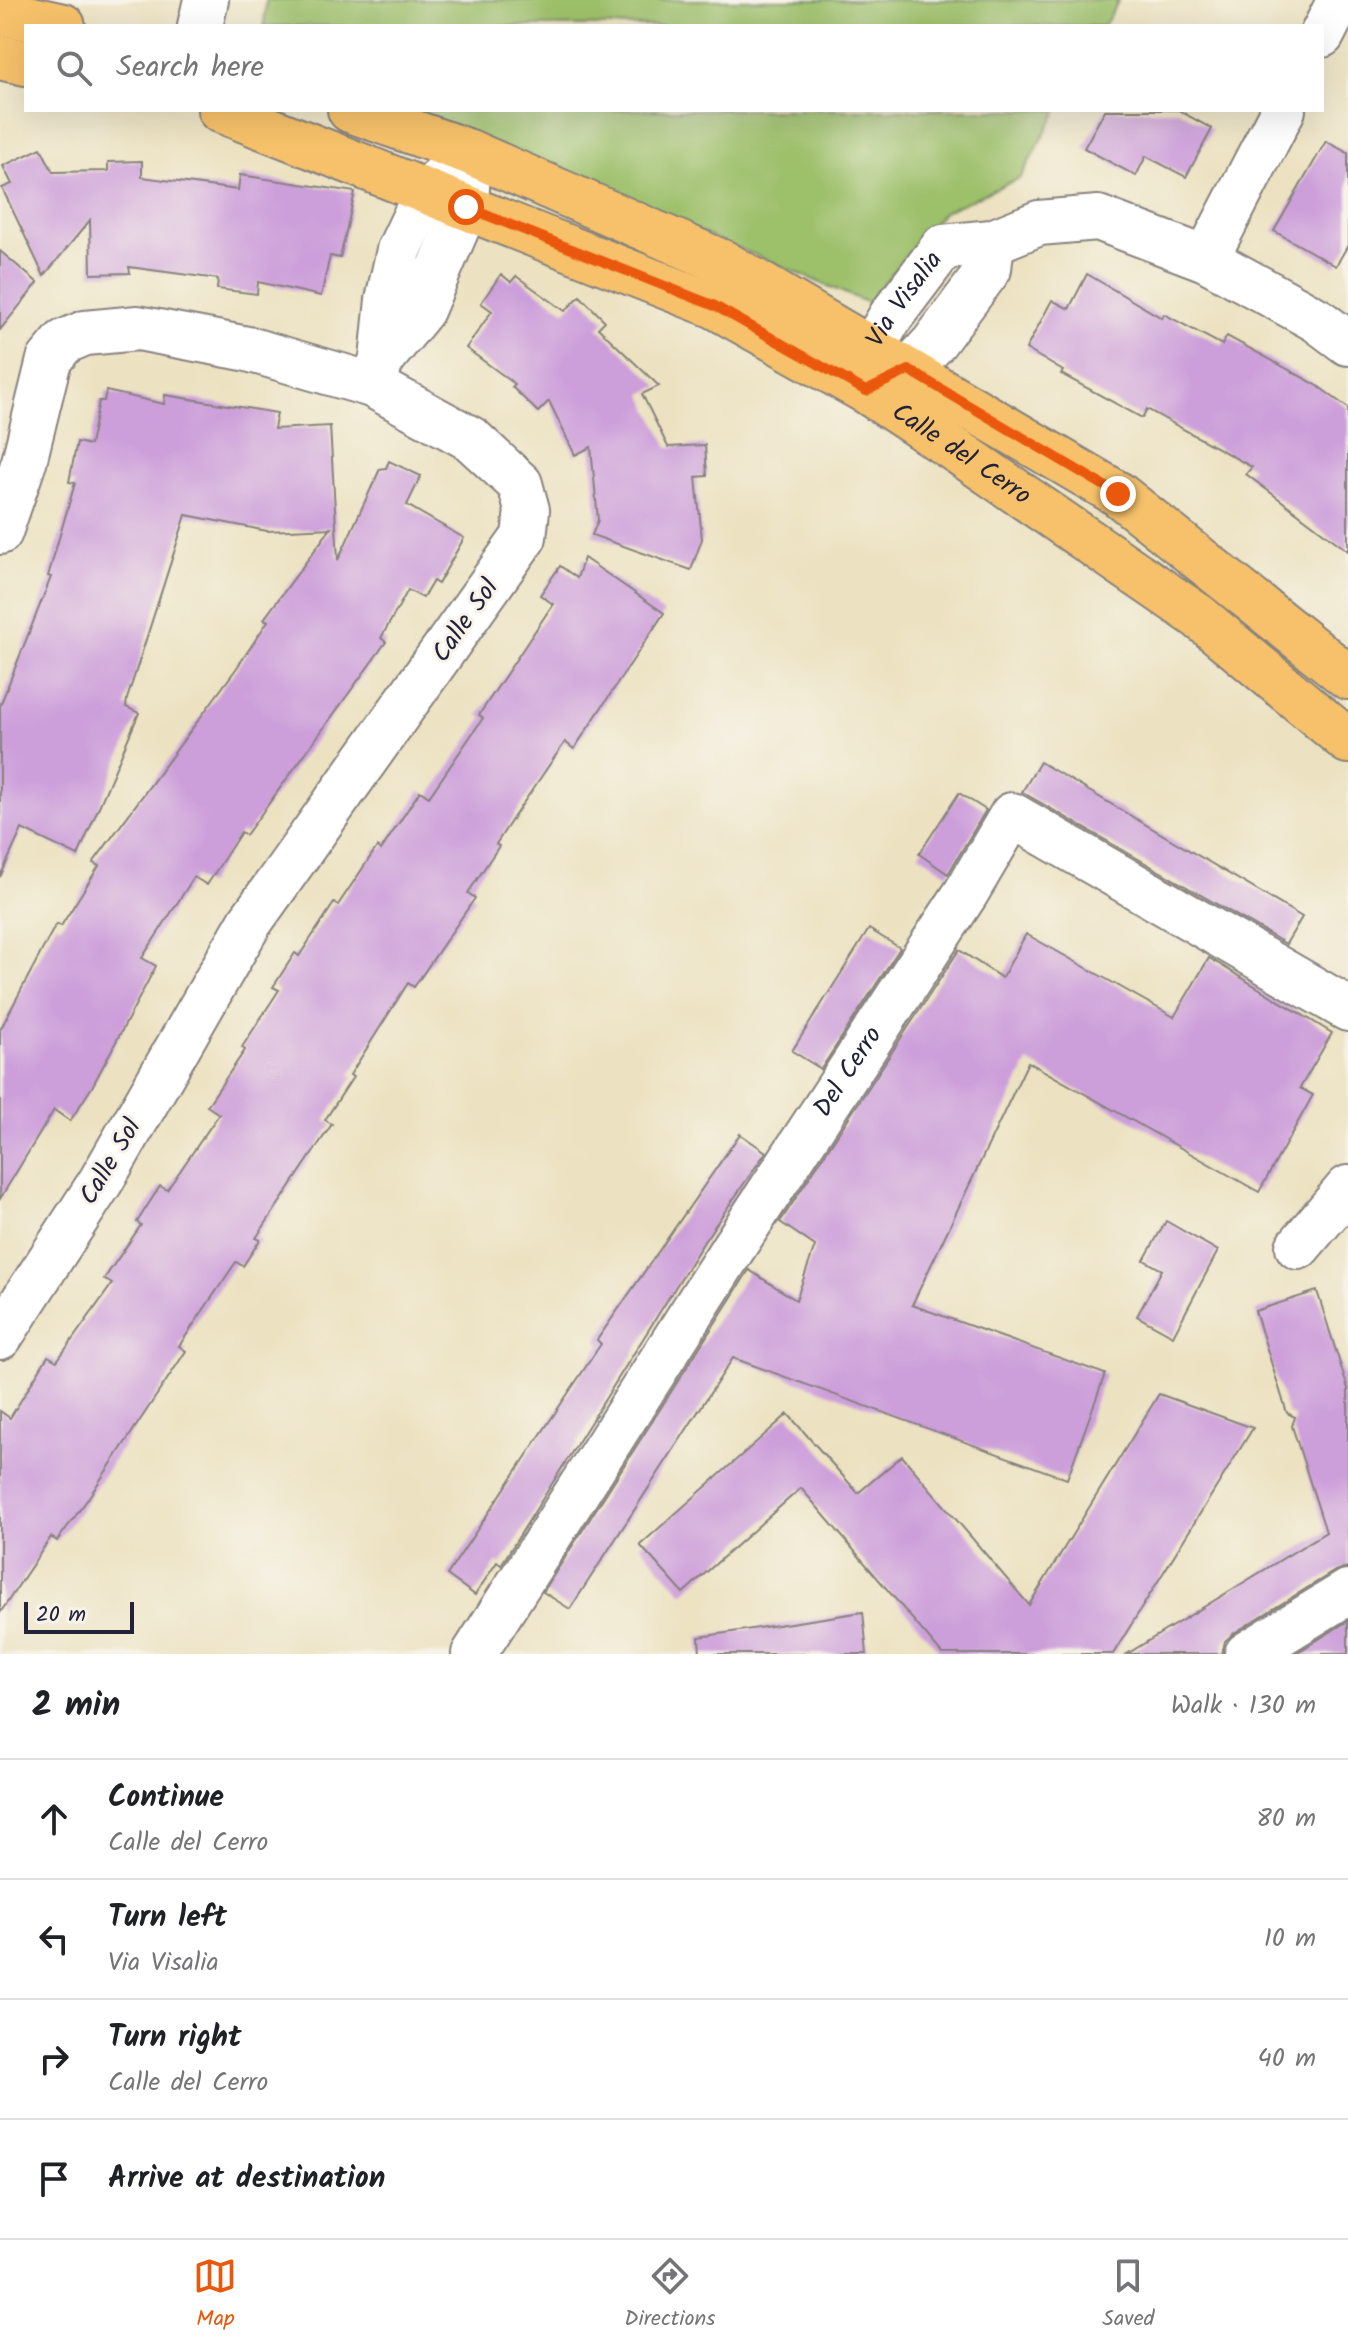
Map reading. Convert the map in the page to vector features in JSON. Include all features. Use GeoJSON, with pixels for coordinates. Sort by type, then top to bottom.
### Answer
{"type":"FeatureCollection","features":[{"type":"Feature","properties":{"kind":"main road"},"geometry":{"type":"LineString","coordinates":[[0,12],[54,24]]}},
{"type":"Feature","properties":{"kind":"main road"},"geometry":{"type":"LineString","coordinates":[[0,57],[24,63]]}},
{"type":"Feature","properties":{"kind":"main road","name":"Calle del Cerro"},"geometry":{"type":"LineString","coordinates":[[225,112],[715,306],[866,391],[1198,616],[1348,741]]}},
{"type":"Feature","properties":{"kind":"main road","name":"Calle del Cerro"},"geometry":{"type":"LineString","coordinates":[[356,112],[469,152],[724,263],[1118,494],[1348,677]]}},
{"type":"Feature","properties":{"kind":"street"},"geometry":{"type":"LineString","coordinates":[[200,24],[206,0]]}},
{"type":"Feature","properties":{"kind":"street"},"geometry":{"type":"LineString","coordinates":[[1324,31],[1340,0]]}},
{"type":"Feature","properties":{"kind":"street"},"geometry":{"type":"LineString","coordinates":[[1206,259],[1282,112]]}},
{"type":"Feature","properties":{"kind":"street"},"geometry":{"type":"LineString","coordinates":[[377,372],[399,250],[446,199],[469,152]]}},
{"type":"Feature","properties":{"kind":"street","name":"Via Visalia"},"geometry":{"type":"LineString","coordinates":[[866,391],[891,359],[933,344],[989,269],[992,242],[1039,223],[1098,218],[1206,259],[1317,320],[1348,343]]}},
{"type":"Feature","properties":{"kind":"street","name":"Calle Sol"},"geometry":{"type":"LineString","coordinates":[[0,532],[24,462],[49,360],[64,342],[85,333],[138,328],[377,372],[471,439],[520,484],[527,510],[524,537],[250,922],[101,1181],[0,1337]]}},
{"type":"Feature","properties":{"kind":"street","name":"Del Cerro"},"geometry":{"type":"LineString","coordinates":[[474,1654],[733,1248],[966,893],[1012,815],[1348,1009]]}},
{"type":"Feature","properties":{"kind":"street"},"geometry":{"type":"LineString","coordinates":[[1298,1247],[1348,1188]]}},
{"type":"Feature","properties":{"kind":"street"},"geometry":{"type":"LineString","coordinates":[[1247,1654],[1348,1592]]}},
{"type":"Feature","properties":{"kind":"green space"},"geometry":{"type":"Polygon","coordinates":[[[266,0],[1119,0],[1105,24],[264,24],[266,0]]]}},
{"type":"Feature","properties":{"kind":"green space"},"geometry":{"type":"Polygon","coordinates":[[[418,112],[1057,112],[1020,178],[943,212],[868,303],[418,112]]]}},
{"type":"Feature","properties":{"kind":"building"},"geometry":{"type":"Polygon","coordinates":[[[1104,112],[1182,112],[1212,129],[1186,177],[1146,156],[1136,176],[1084,148],[1104,112]]]}},
{"type":"Feature","properties":{"kind":"building"},"geometry":{"type":"Polygon","coordinates":[[[1326,141],[1348,153],[1348,245],[1336,266],[1274,231],[1326,141]]]}},
{"type":"Feature","properties":{"kind":"building"},"geometry":{"type":"Polygon","coordinates":[[[41,148],[53,172],[108,171],[108,162],[142,161],[142,177],[238,190],[240,175],[355,192],[340,258],[330,256],[321,296],[258,282],[257,294],[217,289],[218,279],[129,267],[130,273],[91,274],[90,220],[44,276],[2,188],[12,184],[3,166],[41,148]]]}},
{"type":"Feature","properties":{"kind":"building"},"geometry":{"type":"Polygon","coordinates":[[[0,251],[38,283],[0,330],[0,251]]]}},
{"type":"Feature","properties":{"kind":"building"},"geometry":{"type":"Polygon","coordinates":[[[501,274],[511,282],[516,276],[565,311],[580,296],[605,321],[598,328],[659,386],[642,394],[668,447],[705,445],[707,476],[696,477],[702,539],[691,570],[592,535],[598,520],[591,447],[575,455],[549,401],[538,412],[512,387],[515,384],[466,348],[492,311],[481,303],[501,274]]]}},
{"type":"Feature","properties":{"kind":"building"},"geometry":{"type":"Polygon","coordinates":[[[1087,274],[1162,318],[1164,314],[1222,345],[1227,336],[1315,384],[1348,408],[1348,551],[1246,474],[1252,467],[1147,409],[1142,418],[1061,374],[1063,371],[1026,349],[1052,300],[1069,309],[1087,274]]]}},
{"type":"Feature","properties":{"kind":"building"},"geometry":{"type":"Polygon","coordinates":[[[106,391],[164,404],[165,395],[277,413],[274,429],[330,426],[338,560],[380,469],[386,468],[389,461],[421,476],[407,505],[464,538],[438,584],[433,581],[423,598],[408,590],[381,638],[386,642],[246,835],[241,832],[207,885],[194,877],[142,958],[156,966],[92,1087],[70,1121],[54,1110],[0,1199],[0,1030],[56,924],[61,926],[99,866],[93,863],[236,669],[268,621],[264,619],[331,528],[267,531],[186,515],[127,699],[126,707],[139,713],[78,856],[22,829],[0,877],[0,706],[51,577],[48,576],[75,483],[69,482],[77,442],[90,445],[99,401],[104,401],[106,391]]]}},
{"type":"Feature","properties":{"kind":"building"},"geometry":{"type":"Polygon","coordinates":[[[584,558],[664,613],[574,749],[565,742],[515,815],[468,893],[475,898],[414,987],[408,983],[350,1075],[353,1077],[325,1120],[332,1124],[256,1238],[260,1240],[243,1266],[236,1262],[179,1346],[186,1351],[87,1500],[57,1541],[51,1537],[0,1613],[0,1411],[10,1418],[48,1356],[57,1361],[112,1284],[104,1279],[141,1225],[137,1222],[160,1186],[167,1190],[219,1114],[207,1106],[245,1050],[242,1047],[279,990],[273,987],[295,953],[299,956],[377,847],[381,850],[420,791],[429,797],[483,718],[479,715],[553,604],[540,595],[560,566],[577,578],[584,558]]]}},
{"type":"Feature","properties":{"kind":"building"},"geometry":{"type":"Polygon","coordinates":[[[1040,762],[1302,917],[1286,944],[1022,792],[1040,762]]]}},
{"type":"Feature","properties":{"kind":"building"},"geometry":{"type":"Polygon","coordinates":[[[959,793],[986,810],[948,874],[919,854],[959,793]]]}},
{"type":"Feature","properties":{"kind":"building"},"geometry":{"type":"Polygon","coordinates":[[[869,929],[900,948],[821,1069],[792,1051],[869,929]]]}},
{"type":"Feature","properties":{"kind":"building"},"geometry":{"type":"Polygon","coordinates":[[[1026,934],[1174,1017],[1209,958],[1332,1033],[1300,1088],[1313,1095],[1259,1192],[1028,1062],[912,1305],[1105,1374],[1067,1479],[733,1358],[570,1609],[543,1592],[749,1270],[796,1300],[815,1246],[780,1222],[959,950],[1002,978],[1026,934]]]}},
{"type":"Feature","properties":{"kind":"building"},"geometry":{"type":"Polygon","coordinates":[[[740,1134],[766,1152],[705,1240],[501,1565],[497,1562],[475,1595],[447,1575],[601,1344],[597,1340],[740,1134]]]}},
{"type":"Feature","properties":{"kind":"building"},"geometry":{"type":"Polygon","coordinates":[[[1166,1221],[1218,1251],[1173,1336],[1137,1316],[1162,1270],[1144,1260],[1166,1221]]]}},
{"type":"Feature","properties":{"kind":"building"},"geometry":{"type":"Polygon","coordinates":[[[1317,1291],[1348,1389],[1348,1567],[1335,1571],[1234,1633],[1225,1641],[1222,1654],[1127,1654],[1326,1532],[1292,1426],[1295,1417],[1287,1413],[1255,1311],[1317,1291]]]}},
{"type":"Feature","properties":{"kind":"building"},"geometry":{"type":"Polygon","coordinates":[[[1159,1394],[1253,1428],[1113,1654],[942,1654],[801,1488],[683,1593],[640,1545],[788,1414],[858,1493],[902,1456],[1029,1605],[1159,1394]]]}},
{"type":"Feature","properties":{"kind":"building"},"geometry":{"type":"Polygon","coordinates":[[[863,1612],[867,1654],[700,1654],[699,1637],[863,1612]]]}},
{"type":"Feature","properties":{"kind":"building"},"geometry":{"type":"Polygon","coordinates":[[[1348,1621],[1348,1654],[1295,1654],[1348,1621]]]}},
{"type":"Feature","properties":{"kind":"route"},"geometry":{"type":"LineString","coordinates":[[466,207],[715,306],[866,391],[909,370],[1118,494]]}}]}
